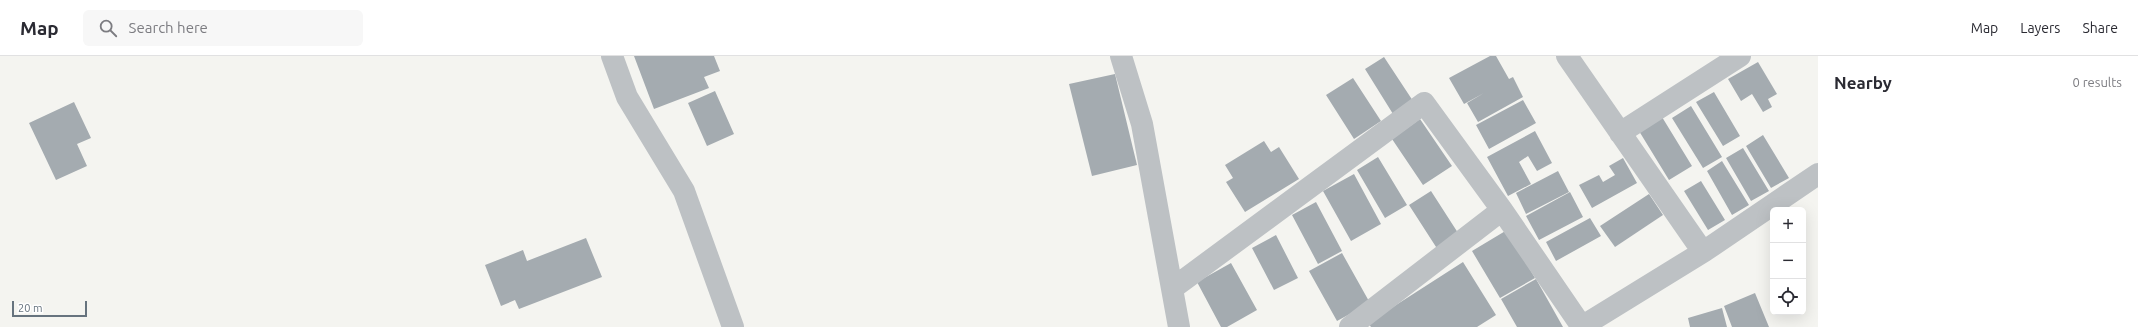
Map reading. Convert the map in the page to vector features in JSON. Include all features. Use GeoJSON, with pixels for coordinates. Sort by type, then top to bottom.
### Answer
{"type":"FeatureCollection","features":[{"type":"Feature","properties":{"kind":"street"},"geometry":{"type":"LineString","coordinates":[[612,56],[627,97],[684,191],[733,327]]}},
{"type":"Feature","properties":{"kind":"street"},"geometry":{"type":"LineString","coordinates":[[1121,56],[1142,124],[1179,327]]}},
{"type":"Feature","properties":{"kind":"street"},"geometry":{"type":"LineString","coordinates":[[1567,56],[1703,252]]}},
{"type":"Feature","properties":{"kind":"street"},"geometry":{"type":"LineString","coordinates":[[1620,133],[1740,56]]}},
{"type":"Feature","properties":{"kind":"street"},"geometry":{"type":"LineString","coordinates":[[1173,288],[1424,103],[1502,210],[1581,327],[1703,252],[1818,174]]}},
{"type":"Feature","properties":{"kind":"street"},"geometry":{"type":"LineString","coordinates":[[1350,327],[1502,210]]}},
{"type":"Feature","properties":{"kind":"building"},"geometry":{"type":"Polygon","coordinates":[[[634,56],[714,56],[720,71],[704,77],[709,88],[654,109],[634,56]]]}},
{"type":"Feature","properties":{"kind":"building"},"geometry":{"type":"Polygon","coordinates":[[[1490,56],[1496,56],[1509,79],[1513,77],[1523,97],[1478,122],[1467,103],[1484,93],[1464,104],[1449,78],[1490,56]]]}},
{"type":"Feature","properties":{"kind":"building"},"geometry":{"type":"Polygon","coordinates":[[[1384,57],[1413,101],[1393,114],[1365,69],[1384,57]]]}},
{"type":"Feature","properties":{"kind":"building"},"geometry":{"type":"Polygon","coordinates":[[[1758,62],[1777,94],[1768,99],[1772,107],[1763,112],[1752,94],[1741,101],[1728,79],[1758,62]]]}},
{"type":"Feature","properties":{"kind":"building"},"geometry":{"type":"Polygon","coordinates":[[[1115,74],[1137,165],[1092,176],[1069,84],[1115,74]]]}},
{"type":"Feature","properties":{"kind":"building"},"geometry":{"type":"Polygon","coordinates":[[[1353,78],[1381,121],[1354,139],[1326,95],[1353,78]]]}},
{"type":"Feature","properties":{"kind":"building"},"geometry":{"type":"Polygon","coordinates":[[[715,91],[734,134],[707,146],[688,103],[715,91]]]}},
{"type":"Feature","properties":{"kind":"building"},"geometry":{"type":"Polygon","coordinates":[[[1714,92],[1740,136],[1723,146],[1696,102],[1714,92]]]}},
{"type":"Feature","properties":{"kind":"building"},"geometry":{"type":"Polygon","coordinates":[[[1523,100],[1536,123],[1489,149],[1476,125],[1523,100]]]}},
{"type":"Feature","properties":{"kind":"building"},"geometry":{"type":"Polygon","coordinates":[[[74,102],[91,138],[77,144],[87,166],[56,180],[29,123],[74,102]]]}},
{"type":"Feature","properties":{"kind":"building"},"geometry":{"type":"Polygon","coordinates":[[[1691,106],[1722,157],[1703,168],[1672,118],[1691,106]]]}},
{"type":"Feature","properties":{"kind":"building"},"geometry":{"type":"Polygon","coordinates":[[[1662,117],[1692,166],[1669,180],[1639,131],[1662,117]]]}},
{"type":"Feature","properties":{"kind":"building"},"geometry":{"type":"Polygon","coordinates":[[[1420,119],[1452,166],[1423,185],[1392,139],[1420,119]]]}},
{"type":"Feature","properties":{"kind":"building"},"geometry":{"type":"Polygon","coordinates":[[[1535,131],[1552,163],[1537,171],[1528,156],[1519,162],[1531,184],[1508,196],[1487,157],[1535,131]]]}},
{"type":"Feature","properties":{"kind":"building"},"geometry":{"type":"Polygon","coordinates":[[[1763,135],[1789,178],[1771,188],[1746,146],[1763,135]]]}},
{"type":"Feature","properties":{"kind":"building"},"geometry":{"type":"Polygon","coordinates":[[[1264,141],[1271,152],[1279,147],[1299,179],[1245,212],[1226,182],[1233,178],[1225,165],[1264,141]]]}},
{"type":"Feature","properties":{"kind":"building"},"geometry":{"type":"Polygon","coordinates":[[[1743,148],[1769,191],[1751,201],[1726,158],[1743,148]]]}},
{"type":"Feature","properties":{"kind":"building"},"geometry":{"type":"Polygon","coordinates":[[[1378,157],[1407,205],[1385,218],[1357,170],[1378,157]]]}},
{"type":"Feature","properties":{"kind":"building"},"geometry":{"type":"Polygon","coordinates":[[[1623,158],[1637,183],[1592,208],[1579,185],[1599,175],[1603,182],[1615,175],[1609,166],[1623,158]]]}},
{"type":"Feature","properties":{"kind":"building"},"geometry":{"type":"Polygon","coordinates":[[[1722,161],[1749,205],[1732,215],[1707,171],[1722,161]]]}},
{"type":"Feature","properties":{"kind":"building"},"geometry":{"type":"Polygon","coordinates":[[[1558,171],[1569,192],[1526,214],[1516,193],[1558,171]]]}},
{"type":"Feature","properties":{"kind":"building"},"geometry":{"type":"Polygon","coordinates":[[[1354,174],[1381,224],[1351,241],[1323,191],[1354,174]]]}},
{"type":"Feature","properties":{"kind":"building"},"geometry":{"type":"Polygon","coordinates":[[[1701,181],[1725,220],[1708,230],[1684,191],[1701,181]]]}},
{"type":"Feature","properties":{"kind":"building"},"geometry":{"type":"Polygon","coordinates":[[[1431,191],[1460,236],[1438,250],[1409,205],[1431,191]]]}},
{"type":"Feature","properties":{"kind":"building"},"geometry":{"type":"Polygon","coordinates":[[[1570,192],[1583,217],[1539,240],[1526,216],[1570,192]]]}},
{"type":"Feature","properties":{"kind":"building"},"geometry":{"type":"Polygon","coordinates":[[[1649,194],[1663,215],[1615,247],[1600,226],[1649,194]]]}},
{"type":"Feature","properties":{"kind":"building"},"geometry":{"type":"Polygon","coordinates":[[[1316,202],[1342,251],[1318,264],[1292,215],[1316,202]]]}},
{"type":"Feature","properties":{"kind":"building"},"geometry":{"type":"Polygon","coordinates":[[[1590,218],[1601,236],[1556,261],[1546,242],[1590,218]]]}},
{"type":"Feature","properties":{"kind":"building"},"geometry":{"type":"Polygon","coordinates":[[[1507,230],[1535,278],[1500,298],[1472,251],[1507,230]]]}},
{"type":"Feature","properties":{"kind":"building"},"geometry":{"type":"Polygon","coordinates":[[[1276,235],[1298,278],[1274,290],[1252,248],[1276,235]]]}},
{"type":"Feature","properties":{"kind":"building"},"geometry":{"type":"Polygon","coordinates":[[[586,238],[602,277],[519,309],[515,300],[501,306],[485,265],[523,250],[527,261],[586,238]]]}},
{"type":"Feature","properties":{"kind":"building"},"geometry":{"type":"Polygon","coordinates":[[[1342,253],[1370,303],[1337,321],[1309,271],[1342,253]]]}},
{"type":"Feature","properties":{"kind":"building"},"geometry":{"type":"Polygon","coordinates":[[[1463,262],[1496,315],[1477,327],[1371,327],[1368,323],[1463,262]]]}},
{"type":"Feature","properties":{"kind":"building"},"geometry":{"type":"Polygon","coordinates":[[[1231,263],[1257,310],[1227,327],[1221,327],[1197,282],[1231,263]]]}},
{"type":"Feature","properties":{"kind":"building"},"geometry":{"type":"Polygon","coordinates":[[[1536,279],[1563,327],[1517,327],[1501,299],[1536,279]]]}},
{"type":"Feature","properties":{"kind":"building"},"geometry":{"type":"Polygon","coordinates":[[[1755,293],[1769,327],[1732,327],[1724,306],[1755,293]]]}},
{"type":"Feature","properties":{"kind":"building"},"geometry":{"type":"Polygon","coordinates":[[[1722,308],[1727,327],[1690,327],[1688,318],[1722,308]]]}}]}
